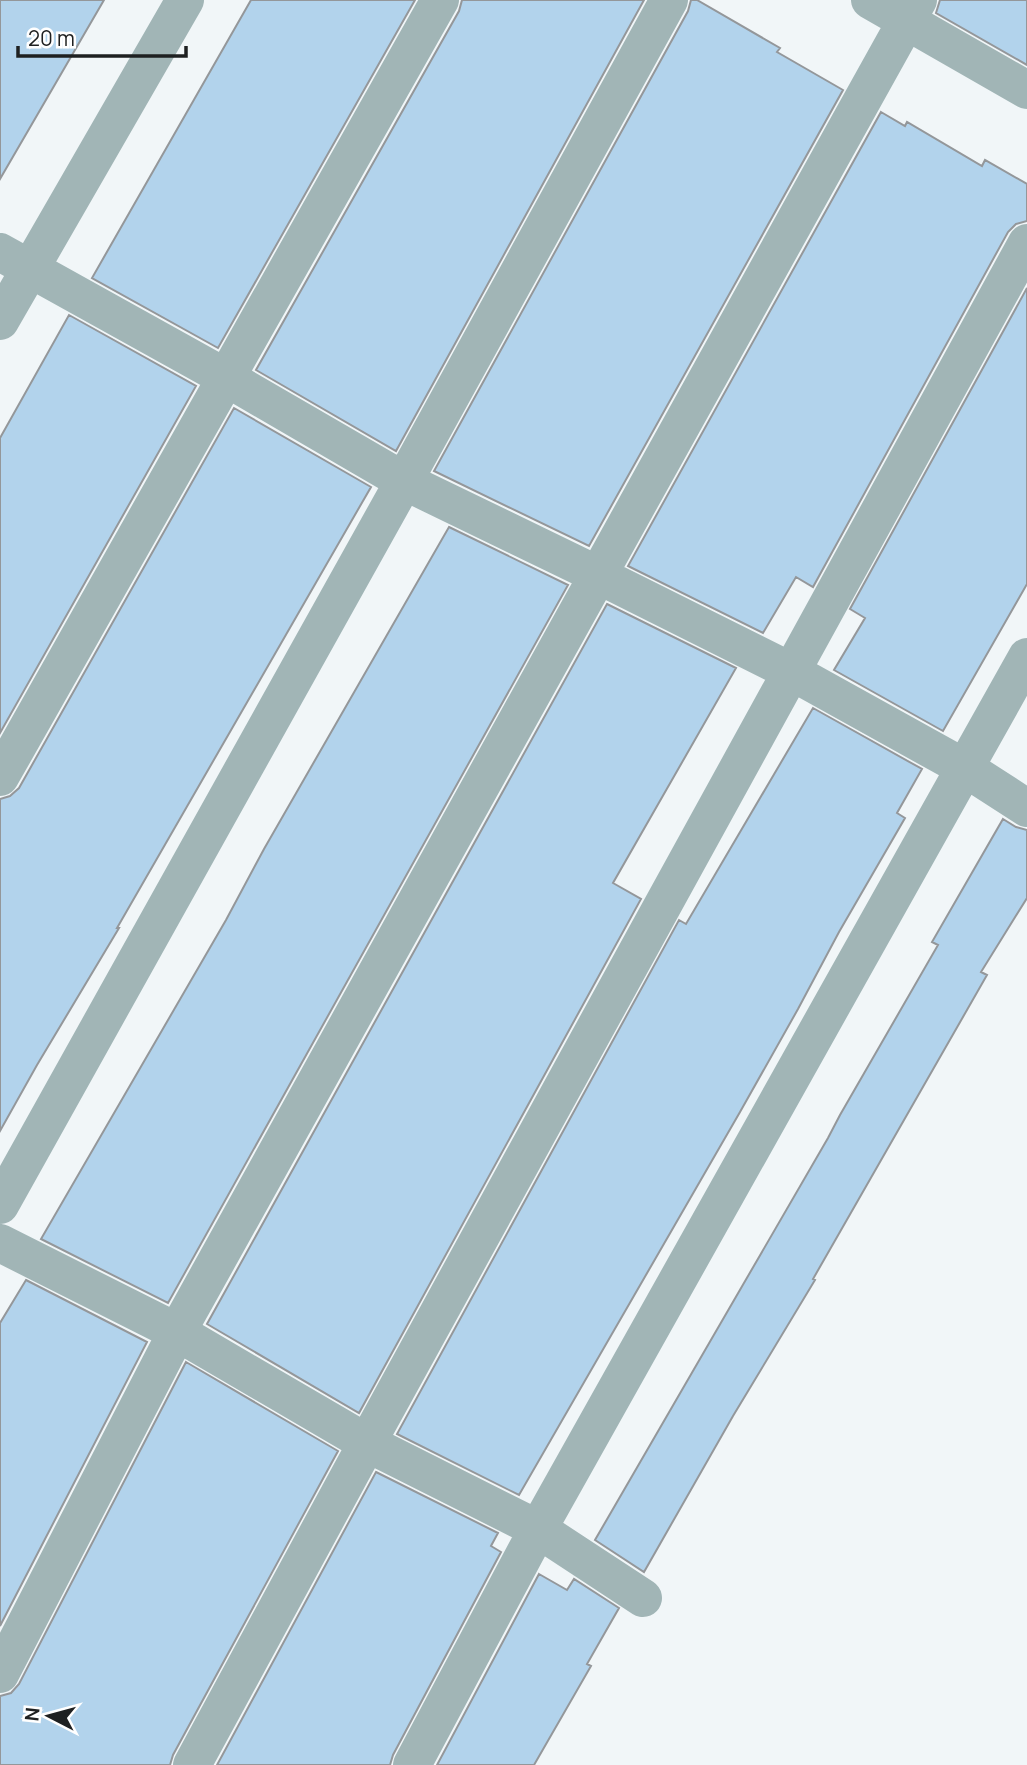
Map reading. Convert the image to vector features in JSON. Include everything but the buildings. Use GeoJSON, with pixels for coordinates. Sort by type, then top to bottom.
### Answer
{"type":"FeatureCollection","features":[{"type":"Feature","properties":{"kind":"street"},"geometry":{"type":"LineString","coordinates":[[0,321],[15,260],[185,0]]}},
{"type":"Feature","properties":{"kind":"street"},"geometry":{"type":"LineString","coordinates":[[0,777],[440,0]]}},
{"type":"Feature","properties":{"kind":"street"},"geometry":{"type":"LineString","coordinates":[[0,1205],[669,0]]}},
{"type":"Feature","properties":{"kind":"street"},"geometry":{"type":"LineString","coordinates":[[870,0],[912,10],[1027,90]]}},
{"type":"Feature","properties":{"kind":"street"},"geometry":{"type":"LineString","coordinates":[[0,1674],[177,1332],[912,10]]}},
{"type":"Feature","properties":{"kind":"street"},"geometry":{"type":"LineString","coordinates":[[192,1765],[1027,243]]}},
{"type":"Feature","properties":{"kind":"street"},"geometry":{"type":"LineString","coordinates":[[15,260],[404,481],[792,672],[965,768],[1027,808]]}},
{"type":"Feature","properties":{"kind":"street"},"geometry":{"type":"LineString","coordinates":[[412,1765],[538,1529],[1027,657]]}},
{"type":"Feature","properties":{"kind":"street"},"geometry":{"type":"LineString","coordinates":[[0,1243],[177,1332],[367,1443],[538,1529],[643,1598]]}}]}
